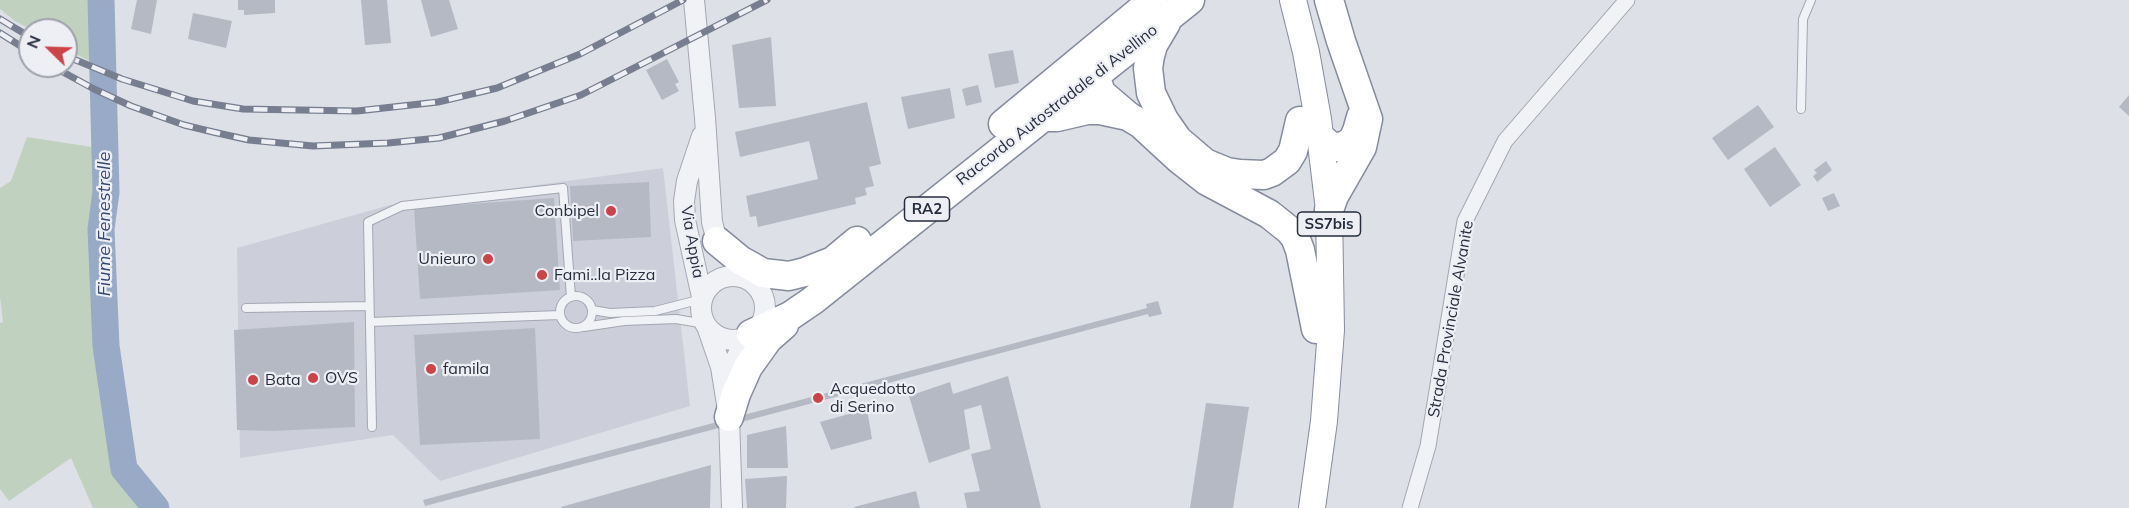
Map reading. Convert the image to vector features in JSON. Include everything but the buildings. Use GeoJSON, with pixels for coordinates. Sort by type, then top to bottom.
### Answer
{"type":"FeatureCollection","features":[{"type":"Feature","properties":{"kind":"highway","name":"SS7bis"},"geometry":{"type":"LineString","coordinates":[[1277,0],[1289,56],[1310,129],[1329,210],[1312,508]]}},
{"type":"Feature","properties":{"kind":"highway","name":"SS7bis"},"geometry":{"type":"LineString","coordinates":[[1293,0],[1306,52],[1311,211],[1324,329]]}},
{"type":"Feature","properties":{"kind":"highway"},"geometry":{"type":"LineString","coordinates":[[1329,0],[1368,119],[1362,147],[1334,196],[1329,210]]}},
{"type":"Feature","properties":{"kind":"highway"},"geometry":{"type":"LineString","coordinates":[[1170,3],[1153,45],[1148,68],[1151,93],[1164,120],[1186,149],[1205,163],[1227,172],[1264,174],[1280,168],[1310,129],[1330,146],[1346,146],[1358,131],[1362,103]]}},
{"type":"Feature","properties":{"kind":"highway","name":"Raccordo Autostradale di Avellino"},"geometry":{"type":"LineString","coordinates":[[801,309],[1095,77],[1170,3]]}},
{"type":"Feature","properties":{"kind":"highway","name":"Raccordo Autostradale di Avellino"},"geometry":{"type":"LineString","coordinates":[[749,281],[802,283],[819,275],[906,202],[1170,3]]}},
{"type":"Feature","properties":{"kind":"highway"},"geometry":{"type":"LineString","coordinates":[[1095,77],[1101,93],[1128,117],[1141,124],[1179,159],[1207,181],[1256,206],[1289,230],[1299,243],[1324,329]]}},
{"type":"Feature","properties":{"kind":"highway"},"geometry":{"type":"LineString","coordinates":[[1042,117],[1057,117],[1073,112],[1093,110],[1128,117]]}},
{"type":"Feature","properties":{"kind":"highway"},"geometry":{"type":"LineString","coordinates":[[717,241],[740,260],[763,273],[789,276],[833,261]]}},
{"type":"Feature","properties":{"kind":"highway"},"geometry":{"type":"LineString","coordinates":[[750,335],[801,309]]}},
{"type":"Feature","properties":{"kind":"highway"},"geometry":{"type":"LineString","coordinates":[[729,417],[748,368],[768,339],[801,309]]}},
{"type":"Feature","properties":{"kind":"street","name":"Via Appia"},"geometry":{"type":"LineString","coordinates":[[694,0],[712,222],[717,241],[763,297],[764,307],[759,326],[750,335],[730,368],[725,388]]}},
{"type":"Feature","properties":{"kind":"street","name":"Strada Provinciale Alvanite"},"geometry":{"type":"LineString","coordinates":[[1410,508],[1428,446],[1466,221],[1505,141],[1627,0]]}},
{"type":"Feature","properties":{"kind":"street","name":"Via Appia"},"geometry":{"type":"LineString","coordinates":[[705,118],[687,181],[684,201],[685,220],[702,298],[701,308],[717,350],[725,388],[729,417],[732,508]]}},
{"type":"Feature","properties":{"kind":"street","name":"Via Appia"},"geometry":{"type":"LineString","coordinates":[[702,298],[716,280],[737,276],[749,281]]}},
{"type":"Feature","properties":{"kind":"street"},"geometry":{"type":"LineString","coordinates":[[706,326],[723,338],[732,340],[750,335]]}},
{"type":"Feature","properties":{"kind":"lane"},"geometry":{"type":"LineString","coordinates":[[1801,109],[1803,19],[1810,0]]}},
{"type":"Feature","properties":{"kind":"lane"},"geometry":{"type":"LineString","coordinates":[[372,428],[368,222],[402,206],[563,188],[571,297]]}},
{"type":"Feature","properties":{"kind":"lane"},"geometry":{"type":"LineString","coordinates":[[584,327],[591,320],[592,310],[585,299],[571,297],[561,306],[560,315],[570,328],[584,327],[624,321],[676,319],[706,326]]}},
{"type":"Feature","properties":{"kind":"lane"},"geometry":{"type":"LineString","coordinates":[[592,310],[610,313],[655,311],[702,298]]}},
{"type":"Feature","properties":{"kind":"lane"},"geometry":{"type":"LineString","coordinates":[[246,308],[369,306]]}},
{"type":"Feature","properties":{"kind":"lane"},"geometry":{"type":"LineString","coordinates":[[370,322],[560,315]]}},
{"type":"Feature","properties":{"kind":"shaded area"},"geometry":{"type":"Polygon","coordinates":[[[663,168],[690,406],[440,481],[393,435],[240,458],[237,248],[390,205],[663,168]]]}},
{"type":"Feature","properties":{"kind":"green space"},"geometry":{"type":"Polygon","coordinates":[[[0,0],[94,0],[99,66],[78,55],[78,18],[18,18],[18,23],[0,9],[0,0]]]}},
{"type":"Feature","properties":{"kind":"green space"},"geometry":{"type":"Polygon","coordinates":[[[27,137],[105,149],[106,192],[101,229],[106,346],[124,469],[153,508],[93,508],[71,458],[9,501],[0,489],[0,323],[3,322],[0,297],[0,188],[11,181],[27,137]]]}},
{"type":"Feature","properties":{"kind":"waterway","name":"Fiume Fenestrelle"},"geometry":{"type":"LineString","coordinates":[[101,0],[106,192],[101,229],[106,346],[124,469],[156,508]]}},
{"type":"Feature","properties":{"kind":"railway"},"geometry":{"type":"LineString","coordinates":[[78,61],[122,79],[193,101],[243,109],[357,111],[438,102],[497,88],[580,54],[683,0]]}},
{"type":"Feature","properties":{"kind":"railway"},"geometry":{"type":"LineString","coordinates":[[74,78],[131,106],[184,125],[249,140],[313,146],[439,138],[505,121],[581,95],[767,0]]}},
{"type":"Feature","properties":{"kind":"railway"},"geometry":{"type":"LineString","coordinates":[[0,19],[18,30]]}},
{"type":"Feature","properties":{"kind":"railway"},"geometry":{"type":"LineString","coordinates":[[0,33],[18,44]]}},
{"type":"Feature","properties":{"kind":"place","name":"Conbipel"},"geometry":{"type":"Point","coordinates":[611,211]}},
{"type":"Feature","properties":{"kind":"place","name":"Unieuro"},"geometry":{"type":"Point","coordinates":[488,259]}},
{"type":"Feature","properties":{"kind":"place","name":"Fami..la Pizza"},"geometry":{"type":"Point","coordinates":[542,275]}},
{"type":"Feature","properties":{"kind":"place","name":"famila"},"geometry":{"type":"Point","coordinates":[431,369]}},
{"type":"Feature","properties":{"kind":"place","name":"OVS"},"geometry":{"type":"Point","coordinates":[313,378]}},
{"type":"Feature","properties":{"kind":"place","name":"Bata"},"geometry":{"type":"Point","coordinates":[253,380]}},
{"type":"Feature","properties":{"kind":"place","name":"Acquedotto di Serino"},"geometry":{"type":"Point","coordinates":[818,398]}}]}
